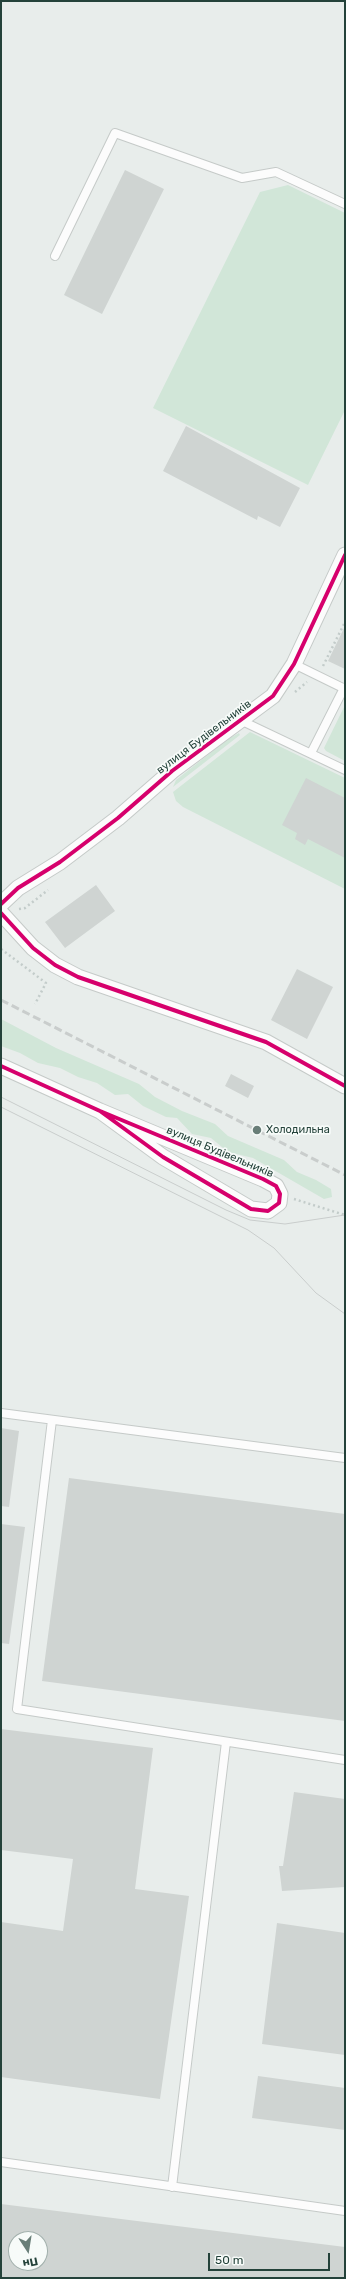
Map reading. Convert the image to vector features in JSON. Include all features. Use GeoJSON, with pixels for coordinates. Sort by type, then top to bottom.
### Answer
{"type":"FeatureCollection","features":[{"type":"Feature","properties":{"kind":"street","name":"вулиця Будівельників"},"geometry":{"type":"LineString","coordinates":[[1,904],[18,888],[60,862],[118,818],[172,771],[273,696],[294,664],[345,555]]}},
{"type":"Feature","properties":{"kind":"street"},"geometry":{"type":"LineString","coordinates":[[1,913],[33,948],[55,964],[78,977],[266,1042],[345,1086]]}},
{"type":"Feature","properties":{"kind":"street","name":"вулиця Будівельників"},"geometry":{"type":"LineString","coordinates":[[1,1066],[100,1111],[263,1179],[276,1186],[280,1194],[279,1203],[268,1211],[251,1209],[163,1157],[100,1111]]}},
{"type":"Feature","properties":{"kind":"lane"},"geometry":{"type":"LineString","coordinates":[[55,256],[115,133],[242,178],[276,172],[345,204]]}},
{"type":"Feature","properties":{"kind":"lane"},"geometry":{"type":"LineString","coordinates":[[294,664],[344,688],[311,753]]}},
{"type":"Feature","properties":{"kind":"lane"},"geometry":{"type":"LineString","coordinates":[[240,720],[345,770]]}},
{"type":"Feature","properties":{"kind":"lane"},"geometry":{"type":"LineString","coordinates":[[1,1413],[345,1458]]}},
{"type":"Feature","properties":{"kind":"lane"},"geometry":{"type":"LineString","coordinates":[[52,1420],[18,1709],[345,1760]]}},
{"type":"Feature","properties":{"kind":"lane"},"geometry":{"type":"LineString","coordinates":[[172,2187],[226,1742]]}},
{"type":"Feature","properties":{"kind":"lane"},"geometry":{"type":"LineString","coordinates":[[1,2162],[345,2212]]}},
{"type":"Feature","properties":{"kind":"path"},"geometry":{"type":"LineString","coordinates":[[1,949],[46,982],[36,1004]]}},
{"type":"Feature","properties":{"kind":"path"},"geometry":{"type":"LineString","coordinates":[[280,1194],[345,1215]]}},
{"type":"Feature","properties":{"kind":"green space"},"geometry":{"type":"Polygon","coordinates":[[[288,185],[345,213],[345,410],[308,485],[153,408],[260,192],[288,185]]]}},
{"type":"Feature","properties":{"kind":"green space"},"geometry":{"type":"Polygon","coordinates":[[[345,705],[345,761],[326,751],[324,748],[345,705]]]}},
{"type":"Feature","properties":{"kind":"green space"},"geometry":{"type":"Polygon","coordinates":[[[250,732],[345,778],[345,889],[183,807],[176,801],[173,792],[250,732]]]}},
{"type":"Feature","properties":{"kind":"green space"},"geometry":{"type":"Polygon","coordinates":[[[239,733],[240,735],[173,787],[176,780],[228,739],[239,733]]]}},
{"type":"Feature","properties":{"kind":"green space"},"geometry":{"type":"Polygon","coordinates":[[[1,1019],[56,1048],[139,1084],[155,1097],[182,1111],[215,1124],[228,1136],[284,1160],[297,1172],[316,1180],[331,1189],[332,1197],[324,1199],[253,1158],[228,1152],[211,1138],[192,1134],[177,1118],[166,1117],[143,1106],[128,1094],[115,1095],[97,1083],[78,1077],[60,1068],[38,1063],[20,1053],[1,1046],[1,1019]]]}},
{"type":"Feature","properties":{"kind":"building"},"geometry":{"type":"Polygon","coordinates":[[[125,170],[164,189],[102,314],[64,295],[125,170]]]}},
{"type":"Feature","properties":{"kind":"building"},"geometry":{"type":"Polygon","coordinates":[[[186,426],[300,488],[280,527],[258,516],[257,520],[163,471],[186,426]]]}},
{"type":"Feature","properties":{"kind":"building"},"geometry":{"type":"Polygon","coordinates":[[[345,626],[345,669],[328,661],[345,626]]]}},
{"type":"Feature","properties":{"kind":"building"},"geometry":{"type":"Polygon","coordinates":[[[306,778],[345,798],[345,858],[308,839],[305,845],[295,839],[297,833],[282,825],[306,778]]]}},
{"type":"Feature","properties":{"kind":"building"},"geometry":{"type":"Polygon","coordinates":[[[96,885],[115,911],[65,948],[45,922],[96,885]]]}},
{"type":"Feature","properties":{"kind":"building"},"geometry":{"type":"Polygon","coordinates":[[[297,969],[333,987],[307,1039],[271,1020],[297,969]]]}},
{"type":"Feature","properties":{"kind":"building"},"geometry":{"type":"Polygon","coordinates":[[[231,1074],[254,1086],[248,1098],[225,1086],[231,1074]]]}},
{"type":"Feature","properties":{"kind":"building"},"geometry":{"type":"Polygon","coordinates":[[[1,1428],[19,1431],[9,1507],[1,1506],[1,1428]]]}},
{"type":"Feature","properties":{"kind":"building"},"geometry":{"type":"Polygon","coordinates":[[[69,1478],[345,1514],[345,1721],[42,1681],[69,1478]]]}},
{"type":"Feature","properties":{"kind":"building"},"geometry":{"type":"Polygon","coordinates":[[[1,1524],[25,1527],[9,1644],[1,1643],[1,1524]]]}},
{"type":"Feature","properties":{"kind":"building"},"geometry":{"type":"Polygon","coordinates":[[[1,1729],[153,1748],[135,1889],[189,1896],[160,2099],[1,2077],[1,1922],[63,1931],[73,1859],[1,1850],[1,1729]]]}},
{"type":"Feature","properties":{"kind":"building"},"geometry":{"type":"Polygon","coordinates":[[[294,1792],[345,1799],[345,1887],[282,1891],[279,1866],[283,1866],[294,1792]]]}},
{"type":"Feature","properties":{"kind":"building"},"geometry":{"type":"Polygon","coordinates":[[[277,1923],[345,1933],[345,2055],[262,2044],[277,1923]]]}},
{"type":"Feature","properties":{"kind":"building"},"geometry":{"type":"Polygon","coordinates":[[[258,2076],[345,2088],[345,2130],[252,2118],[258,2076]]]}},
{"type":"Feature","properties":{"kind":"building"},"geometry":{"type":"Polygon","coordinates":[[[1,2204],[345,2247],[345,2278],[1,2278],[1,2204]]]}},
{"type":"Feature","properties":{"kind":"tram line"},"geometry":{"type":"LineString","coordinates":[[1,1097],[226,1210],[250,1220],[285,1224],[345,1215]]}},
{"type":"Feature","properties":{"kind":"tram line"},"geometry":{"type":"LineString","coordinates":[[1,1107],[248,1230],[274,1248],[316,1293],[345,1314]]}},
{"type":"Feature","properties":{"kind":"railway"},"geometry":{"type":"LineString","coordinates":[[1,1000],[345,1175]]}},
{"type":"Feature","properties":{"kind":"cycle path"},"geometry":{"type":"LineString","coordinates":[[1,904],[18,888],[60,862],[118,818],[172,771],[273,696],[294,664],[345,555]]}},
{"type":"Feature","properties":{"kind":"cycle path"},"geometry":{"type":"LineString","coordinates":[[1,913],[33,948],[55,965],[78,977],[266,1042],[345,1086]]}},
{"type":"Feature","properties":{"kind":"cycle path"},"geometry":{"type":"LineString","coordinates":[[1,1066],[100,1111],[263,1179],[276,1186],[280,1194],[279,1203],[268,1211],[251,1209],[163,1157],[100,1111]]}},
{"type":"Feature","properties":{"kind":"place","name":"Холодильна"},"geometry":{"type":"Point","coordinates":[257,1130]}}]}
